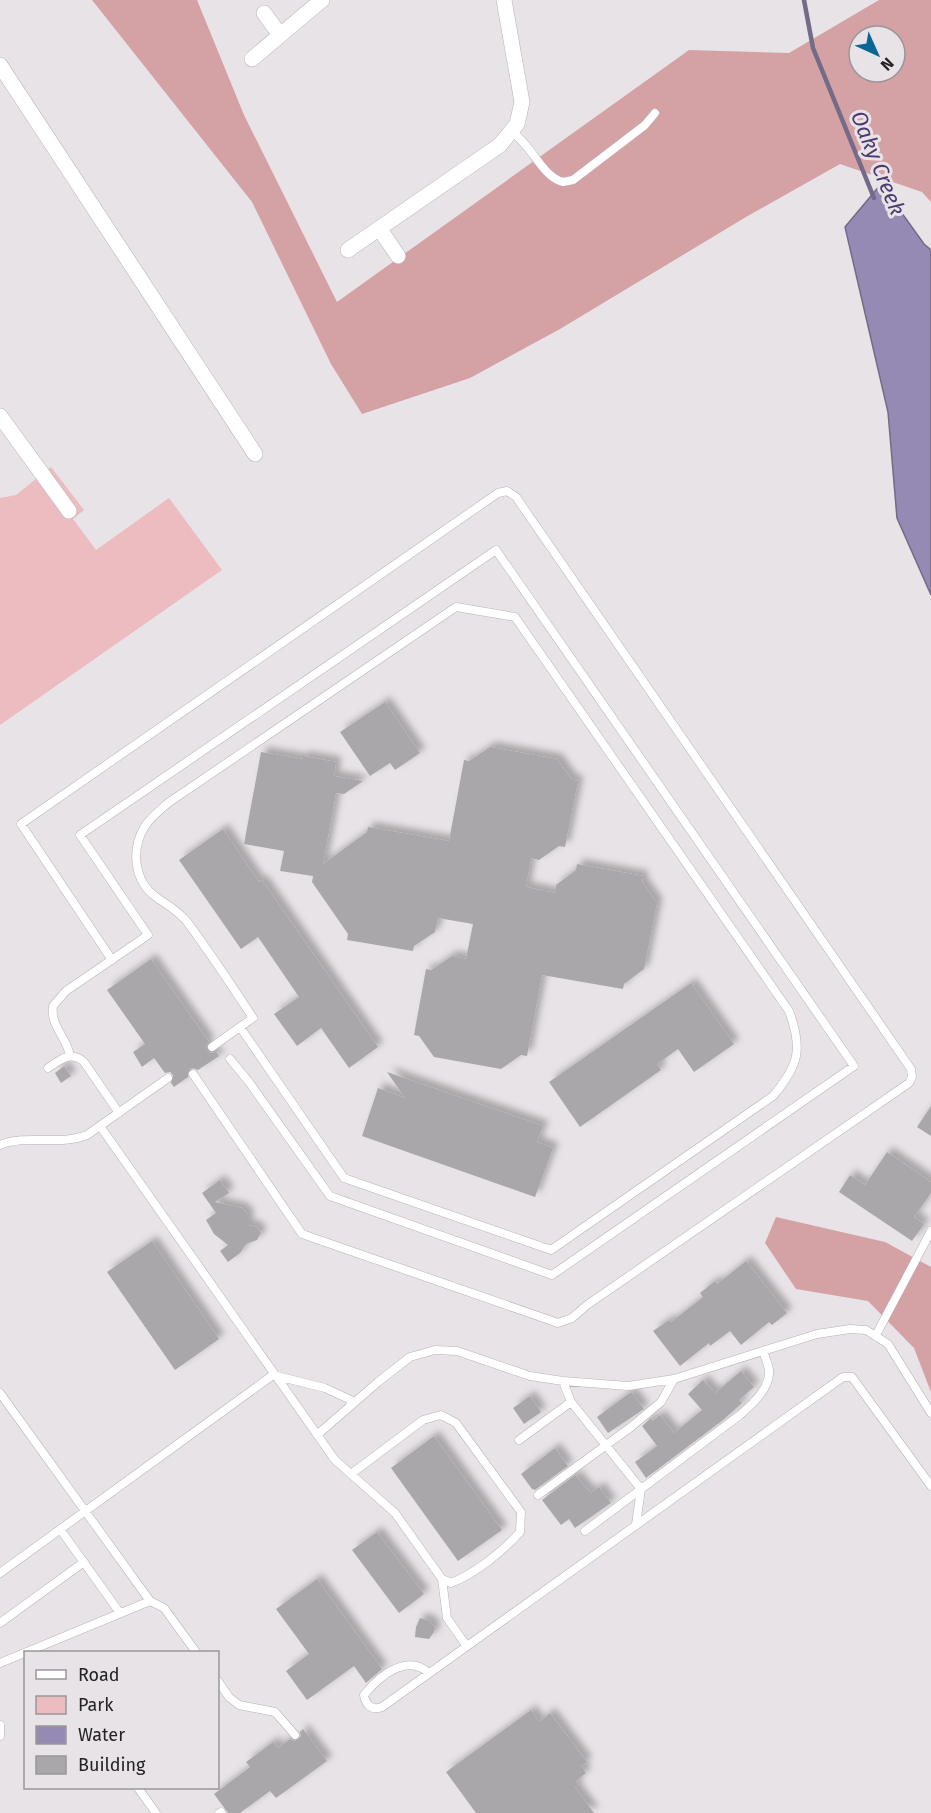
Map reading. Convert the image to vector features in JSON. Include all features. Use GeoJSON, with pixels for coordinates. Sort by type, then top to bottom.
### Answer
{"type":"FeatureCollection","features":[{"type":"Feature","properties":{"kind":"street"},"geometry":{"type":"LineString","coordinates":[[252,59],[322,0]]}},
{"type":"Feature","properties":{"kind":"street"},"geometry":{"type":"LineString","coordinates":[[348,250],[500,145],[512,132],[522,110],[522,97],[504,0]]}},
{"type":"Feature","properties":{"kind":"street"},"geometry":{"type":"LineString","coordinates":[[264,13],[280,35]]}},
{"type":"Feature","properties":{"kind":"street"},"geometry":{"type":"LineString","coordinates":[[0,64],[255,454]]}},
{"type":"Feature","properties":{"kind":"street"},"geometry":{"type":"LineString","coordinates":[[379,228],[398,256]]}},
{"type":"Feature","properties":{"kind":"street"},"geometry":{"type":"LineString","coordinates":[[0,416],[69,512]]}},
{"type":"Feature","properties":{"kind":"lane"},"geometry":{"type":"LineString","coordinates":[[512,132],[524,141],[549,175],[563,182],[573,180],[645,125],[655,113]]}},
{"type":"Feature","properties":{"kind":"lane"},"geometry":{"type":"LineString","coordinates":[[112,960],[21,824],[498,493],[507,491],[516,497],[911,1069],[912,1077],[909,1083],[587,1305],[572,1318],[558,1323],[302,1234],[193,1074]]}},
{"type":"Feature","properties":{"kind":"lane"},"geometry":{"type":"LineString","coordinates":[[70,1055],[54,1022],[53,1006],[66,991],[148,935],[80,835],[496,550],[854,1066],[552,1275],[330,1196],[230,1059]]}},
{"type":"Feature","properties":{"kind":"lane"},"geometry":{"type":"LineString","coordinates":[[213,1047],[240,1027],[254,1018],[186,921],[155,896],[140,877],[136,867],[136,852],[146,826],[168,803],[456,607],[515,617],[789,1011],[798,1042],[791,1072],[772,1096],[551,1250],[344,1178],[240,1027]]}},
{"type":"Feature","properties":{"kind":"lane"},"geometry":{"type":"LineString","coordinates":[[48,1068],[70,1055],[77,1056],[84,1062],[119,1113]]}},
{"type":"Feature","properties":{"kind":"lane"},"geometry":{"type":"LineString","coordinates":[[0,1145],[16,1141],[56,1142],[77,1139],[100,1126],[168,1078]]}},
{"type":"Feature","properties":{"kind":"lane"},"geometry":{"type":"LineString","coordinates":[[100,1126],[335,1460],[394,1513],[442,1579],[447,1618],[466,1646]]}},
{"type":"Feature","properties":{"kind":"lane"},"geometry":{"type":"LineString","coordinates":[[876,1335],[931,1231]]}},
{"type":"Feature","properties":{"kind":"lane"},"geometry":{"type":"LineString","coordinates":[[317,1435],[410,1357],[435,1350],[457,1351],[530,1376],[628,1386],[674,1379],[817,1334],[850,1329],[866,1330],[888,1344],[931,1413]]}},
{"type":"Feature","properties":{"kind":"lane"},"geometry":{"type":"LineString","coordinates":[[585,1531],[740,1415],[756,1400],[768,1380],[769,1371],[763,1351]]}},
{"type":"Feature","properties":{"kind":"lane"},"geometry":{"type":"LineString","coordinates":[[0,1573],[273,1375],[325,1388],[356,1402]]}},
{"type":"Feature","properties":{"kind":"lane"},"geometry":{"type":"LineString","coordinates":[[429,1673],[416,1665],[404,1664],[369,1689],[364,1695],[365,1701],[369,1707],[376,1709],[382,1707],[843,1377],[852,1377],[931,1486]]}},
{"type":"Feature","properties":{"kind":"lane"},"geometry":{"type":"LineString","coordinates":[[538,1495],[661,1402],[674,1379]]}},
{"type":"Feature","properties":{"kind":"lane"},"geometry":{"type":"LineString","coordinates":[[563,1381],[571,1402],[641,1489],[636,1524]]}},
{"type":"Feature","properties":{"kind":"lane"},"geometry":{"type":"LineString","coordinates":[[0,1393],[150,1601],[164,1608],[195,1651]]}},
{"type":"Feature","properties":{"kind":"lane"},"geometry":{"type":"LineString","coordinates":[[519,1440],[571,1402]]}},
{"type":"Feature","properties":{"kind":"lane"},"geometry":{"type":"LineString","coordinates":[[351,1474],[423,1420],[441,1415],[456,1423],[521,1512],[520,1532],[508,1545],[462,1579],[451,1583],[442,1579]]}},
{"type":"Feature","properties":{"kind":"lane"},"geometry":{"type":"LineString","coordinates":[[60,1529],[120,1613]]}},
{"type":"Feature","properties":{"kind":"lane"},"geometry":{"type":"LineString","coordinates":[[0,1623],[84,1562]]}},
{"type":"Feature","properties":{"kind":"lane"},"geometry":{"type":"LineString","coordinates":[[36,1650],[150,1601]]}},
{"type":"Feature","properties":{"kind":"lane"},"geometry":{"type":"LineString","coordinates":[[1,1662],[24,1654]]}},
{"type":"Feature","properties":{"kind":"lane"},"geometry":{"type":"LineString","coordinates":[[219,1682],[229,1697],[239,1705],[275,1712],[295,1735]]}},
{"type":"Feature","properties":{"kind":"lane"},"geometry":{"type":"LineString","coordinates":[[0,1725],[0,1736]]}},
{"type":"Feature","properties":{"kind":"lane"},"geometry":{"type":"LineString","coordinates":[[139,1789],[156,1813]]}},
{"type":"Feature","properties":{"kind":"green space"},"geometry":{"type":"Polygon","coordinates":[[[51,467],[84,510],[73,519],[96,550],[169,498],[222,570],[0,725],[0,498],[16,495],[51,467]]]}},
{"type":"Feature","properties":{"kind":"shaded area"},"geometry":{"type":"Polygon","coordinates":[[[92,0],[197,0],[244,115],[337,302],[689,50],[789,53],[879,0],[931,0],[931,202],[922,192],[840,164],[746,217],[560,329],[470,378],[362,414],[331,364],[252,202],[92,0]]]}},
{"type":"Feature","properties":{"kind":"shaded area"},"geometry":{"type":"Polygon","coordinates":[[[776,1217],[885,1242],[931,1267],[931,1392],[914,1348],[868,1301],[796,1289],[765,1243],[776,1217]]]}},
{"type":"Feature","properties":{"kind":"water"},"geometry":{"type":"Polygon","coordinates":[[[881,184],[924,244],[931,250],[931,595],[897,518],[888,412],[845,227],[881,184]]]}},
{"type":"Feature","properties":{"kind":"building"},"geometry":{"type":"Polygon","coordinates":[[[385,702],[420,753],[395,770],[390,763],[370,776],[340,732],[385,702]]]}},
{"type":"Feature","properties":{"kind":"building"},"geometry":{"type":"Polygon","coordinates":[[[490,747],[557,759],[572,780],[578,781],[565,847],[559,846],[539,860],[531,858],[526,887],[555,893],[556,885],[576,870],[577,864],[643,876],[642,882],[657,903],[644,969],[624,984],[623,989],[542,975],[527,1056],[521,1055],[501,1069],[434,1057],[419,1036],[414,1035],[426,969],[431,970],[452,956],[466,959],[473,924],[438,918],[435,932],[414,946],[413,951],[347,940],[348,934],[312,882],[313,876],[280,871],[284,851],[244,844],[261,752],[336,762],[334,776],[363,781],[344,794],[336,793],[323,864],[367,832],[368,827],[449,841],[464,760],[469,761],[490,747]]]}},
{"type":"Feature","properties":{"kind":"building"},"geometry":{"type":"Polygon","coordinates":[[[223,829],[259,882],[262,880],[378,1047],[349,1068],[321,1028],[297,1046],[274,1014],[299,997],[258,937],[241,949],[179,860],[223,829]]]}},
{"type":"Feature","properties":{"kind":"building"},"geometry":{"type":"Polygon","coordinates":[[[151,959],[209,1042],[206,1045],[207,1050],[210,1053],[216,1052],[219,1056],[198,1070],[189,1069],[188,1077],[174,1087],[171,1083],[173,1075],[170,1072],[165,1073],[154,1058],[142,1067],[133,1052],[145,1044],[107,990],[151,959]]]}},
{"type":"Feature","properties":{"kind":"building"},"geometry":{"type":"Polygon","coordinates":[[[691,983],[734,1044],[694,1072],[678,1049],[657,1064],[661,1070],[580,1127],[549,1082],[691,983]]]}},
{"type":"Feature","properties":{"kind":"building"},"geometry":{"type":"Polygon","coordinates":[[[64,1066],[71,1076],[61,1083],[55,1073],[64,1066]]]}},
{"type":"Feature","properties":{"kind":"building"},"geometry":{"type":"Polygon","coordinates":[[[387,1072],[543,1126],[537,1142],[553,1148],[535,1197],[362,1136],[378,1088],[405,1098],[387,1072]]]}},
{"type":"Feature","properties":{"kind":"building"},"geometry":{"type":"Polygon","coordinates":[[[931,1106],[931,1136],[917,1127],[931,1106]]]}},
{"type":"Feature","properties":{"kind":"building"},"geometry":{"type":"Polygon","coordinates":[[[887,1152],[931,1182],[931,1193],[914,1217],[924,1224],[912,1241],[839,1192],[850,1175],[865,1185],[887,1152]]]}},
{"type":"Feature","properties":{"kind":"building"},"geometry":{"type":"Polygon","coordinates":[[[220,1180],[229,1193],[215,1202],[242,1208],[248,1214],[248,1225],[257,1227],[261,1233],[257,1240],[246,1244],[240,1253],[228,1262],[220,1251],[228,1245],[214,1234],[206,1220],[216,1213],[202,1193],[220,1180]]]}},
{"type":"Feature","properties":{"kind":"building"},"geometry":{"type":"Polygon","coordinates":[[[152,1241],[219,1339],[175,1370],[107,1272],[152,1241]]]}},
{"type":"Feature","properties":{"kind":"building"},"geometry":{"type":"Polygon","coordinates":[[[746,1261],[787,1313],[772,1325],[769,1322],[741,1345],[730,1331],[710,1346],[709,1343],[680,1366],[653,1331],[669,1320],[671,1322],[703,1297],[700,1293],[715,1281],[717,1284],[746,1261]]]}},
{"type":"Feature","properties":{"kind":"building"},"geometry":{"type":"Polygon","coordinates":[[[741,1371],[754,1387],[739,1400],[742,1403],[646,1478],[635,1462],[657,1446],[642,1426],[651,1418],[653,1421],[660,1415],[674,1433],[702,1410],[688,1394],[703,1380],[715,1393],[741,1371]]]}},
{"type":"Feature","properties":{"kind":"building"},"geometry":{"type":"Polygon","coordinates":[[[631,1392],[644,1409],[608,1433],[597,1417],[631,1392]]]}},
{"type":"Feature","properties":{"kind":"building"},"geometry":{"type":"Polygon","coordinates":[[[530,1396],[541,1412],[524,1424],[513,1408],[530,1396]]]}},
{"type":"Feature","properties":{"kind":"building"},"geometry":{"type":"Polygon","coordinates":[[[434,1436],[502,1530],[458,1561],[391,1468],[434,1436]]]}},
{"type":"Feature","properties":{"kind":"building"},"geometry":{"type":"Polygon","coordinates":[[[555,1448],[568,1466],[535,1490],[532,1489],[521,1474],[555,1448]]]}},
{"type":"Feature","properties":{"kind":"building"},"geometry":{"type":"Polygon","coordinates":[[[575,1475],[591,1493],[599,1487],[611,1503],[575,1528],[569,1519],[561,1525],[542,1500],[575,1475]]]}},
{"type":"Feature","properties":{"kind":"building"},"geometry":{"type":"Polygon","coordinates":[[[377,1532],[424,1594],[399,1613],[352,1550],[377,1532]]]}},
{"type":"Feature","properties":{"kind":"building"},"geometry":{"type":"Polygon","coordinates":[[[317,1579],[382,1669],[366,1683],[354,1666],[307,1700],[286,1671],[309,1654],[276,1609],[317,1579]]]}},
{"type":"Feature","properties":{"kind":"building"},"geometry":{"type":"Polygon","coordinates":[[[420,1618],[430,1621],[435,1628],[429,1639],[415,1637],[420,1618]]]}},
{"type":"Feature","properties":{"kind":"building"},"geometry":{"type":"Polygon","coordinates":[[[531,1710],[539,1722],[550,1713],[587,1762],[581,1766],[586,1773],[576,1781],[578,1784],[575,1787],[594,1813],[476,1813],[446,1772],[531,1710]]]}},
{"type":"Feature","properties":{"kind":"building"},"geometry":{"type":"Polygon","coordinates":[[[303,1729],[327,1761],[276,1798],[270,1791],[240,1813],[228,1813],[214,1794],[250,1767],[246,1762],[273,1742],[278,1748],[290,1739],[298,1740],[303,1729]]]}},
{"type":"Feature","properties":{"kind":"waterway","name":"Oaky Creek"},"geometry":{"type":"LineString","coordinates":[[804,0],[813,48],[874,198]]}}]}
